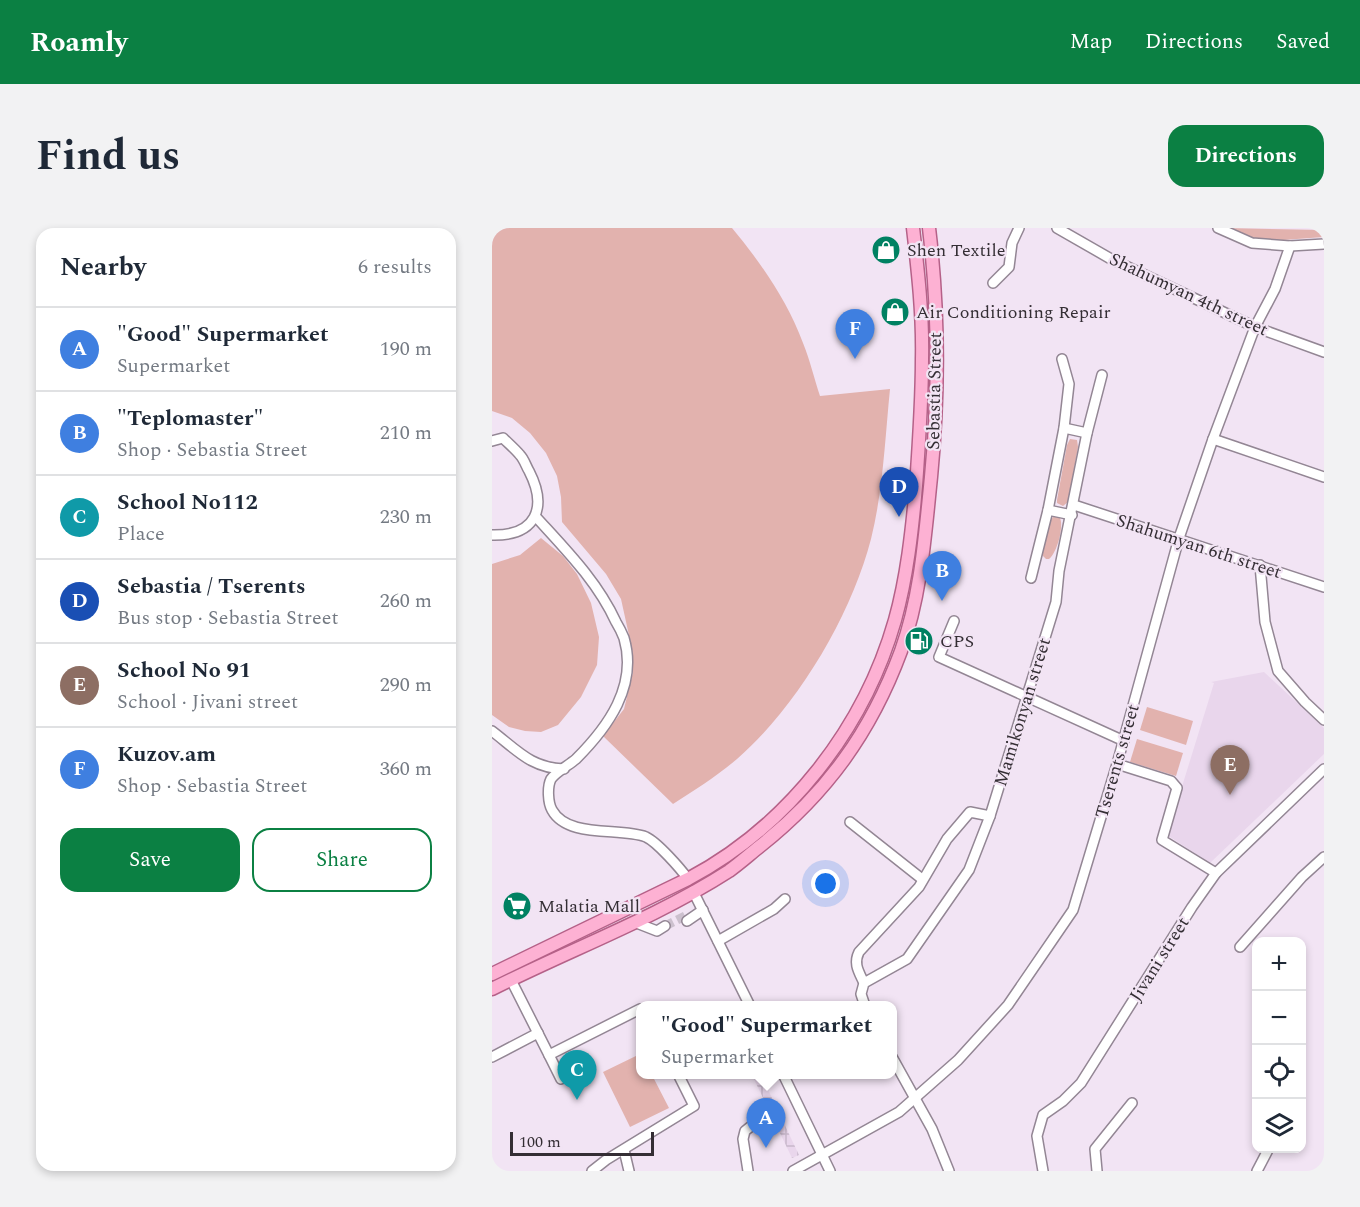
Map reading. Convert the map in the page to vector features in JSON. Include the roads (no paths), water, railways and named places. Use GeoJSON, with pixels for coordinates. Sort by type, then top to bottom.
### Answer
{"type":"FeatureCollection","features":[{"type":"Feature","properties":{"kind":"main road","name":"Sebastia Street"},"geometry":{"type":"LineString","coordinates":[[492,974],[688,879],[740,847],[810,780],[838,743],[857,710],[875,675],[895,621],[903,587],[914,512],[922,358],[919,286],[913,228]]}},
{"type":"Feature","properties":{"kind":"main road","name":"Sebastia Street"},"geometry":{"type":"LineString","coordinates":[[492,989],[634,922],[730,870],[804,808],[829,781],[860,736],[884,692],[902,651],[915,600],[923,550],[938,366],[934,272],[929,228]]}},
{"type":"Feature","properties":{"kind":"street"},"geometry":{"type":"LineString","coordinates":[[993,283],[1009,267],[1012,243],[1018,228]]}},
{"type":"Feature","properties":{"kind":"street","name":"Shahumyan 4th street"},"geometry":{"type":"LineString","coordinates":[[1057,228],[1111,259],[1255,327],[1324,352]]}},
{"type":"Feature","properties":{"kind":"street"},"geometry":{"type":"LineString","coordinates":[[1218,228],[1252,243],[1290,246],[1324,244]]}},
{"type":"Feature","properties":{"kind":"street","name":"Tserents street"},"geometry":{"type":"LineString","coordinates":[[793,1171],[899,1112],[958,1060],[1008,1005],[1072,910],[1124,741],[1179,538],[1213,438],[1255,327],[1275,288],[1290,246]]}},
{"type":"Feature","properties":{"kind":"street"},"geometry":{"type":"LineString","coordinates":[[1031,578],[1048,510],[1064,428],[1069,384],[1062,359]]}},
{"type":"Feature","properties":{"kind":"street","name":"Mamikonyan street"},"geometry":{"type":"LineString","coordinates":[[864,983],[907,958],[969,870],[990,816],[1056,602],[1059,571],[1087,434],[1102,375]]}},
{"type":"Feature","properties":{"kind":"street"},"geometry":{"type":"LineString","coordinates":[[1064,428],[1087,434]]}},
{"type":"Feature","properties":{"kind":"street"},"geometry":{"type":"LineString","coordinates":[[492,441],[503,438],[521,456],[539,498],[536,518],[524,528],[509,536],[492,535]]}},
{"type":"Feature","properties":{"kind":"street"},"geometry":{"type":"LineString","coordinates":[[1213,438],[1324,477]]}},
{"type":"Feature","properties":{"kind":"street","name":"Shahumyan 6th street"},"geometry":{"type":"LineString","coordinates":[[1048,510],[1073,510],[1179,538],[1324,587]]}},
{"type":"Feature","properties":{"kind":"street"},"geometry":{"type":"LineString","coordinates":[[536,518],[586,573],[606,602],[624,638],[627,665],[624,694],[597,737],[551,779],[548,794],[551,809],[560,821],[578,828],[646,837],[680,868],[688,879]]}},
{"type":"Feature","properties":{"kind":"street"},"geometry":{"type":"LineString","coordinates":[[1260,565],[1265,622],[1278,671],[1324,720]]}},
{"type":"Feature","properties":{"kind":"street"},"geometry":{"type":"LineString","coordinates":[[954,621],[939,657],[1124,741]]}},
{"type":"Feature","properties":{"kind":"street"},"geometry":{"type":"LineString","coordinates":[[492,731],[532,761],[547,768],[564,769]]}},
{"type":"Feature","properties":{"kind":"street"},"geometry":{"type":"LineString","coordinates":[[1117,764],[1171,781],[1177,788],[1162,840],[1216,873]]}},
{"type":"Feature","properties":{"kind":"street","name":"Jivani street"},"geometry":{"type":"LineString","coordinates":[[1042,1171],[1037,1136],[1042,1115],[1063,1101],[1081,1083],[1192,907],[1216,873],[1324,769]]}},
{"type":"Feature","properties":{"kind":"street"},"geometry":{"type":"LineString","coordinates":[[864,1001],[861,994],[864,983],[856,966],[859,952],[919,887],[947,839],[970,812],[990,816]]}},
{"type":"Feature","properties":{"kind":"street"},"geometry":{"type":"LineString","coordinates":[[850,822],[922,879]]}},
{"type":"Feature","properties":{"kind":"street"},"geometry":{"type":"LineString","coordinates":[[1240,947],[1302,877],[1324,857]]}},
{"type":"Feature","properties":{"kind":"street"},"geometry":{"type":"LineString","coordinates":[[693,891],[748,1001]]}},
{"type":"Feature","properties":{"kind":"street"},"geometry":{"type":"LineString","coordinates":[[718,941],[774,909],[785,899]]}},
{"type":"Feature","properties":{"kind":"street"},"geometry":{"type":"LineString","coordinates":[[686,919],[701,908]]}},
{"type":"Feature","properties":{"kind":"street"},"geometry":{"type":"LineString","coordinates":[[634,922],[664,930]]}},
{"type":"Feature","properties":{"kind":"street"},"geometry":{"type":"LineString","coordinates":[[511,980],[561,1079]]}},
{"type":"Feature","properties":{"kind":"street"},"geometry":{"type":"LineString","coordinates":[[549,1054],[636,1011]]}},
{"type":"Feature","properties":{"kind":"street"},"geometry":{"type":"LineString","coordinates":[[492,1057],[538,1033]]}},
{"type":"Feature","properties":{"kind":"street"},"geometry":{"type":"LineString","coordinates":[[897,1066],[941,1146],[949,1171]]}},
{"type":"Feature","properties":{"kind":"street"},"geometry":{"type":"LineString","coordinates":[[592,1171],[694,1106],[680,1079]]}},
{"type":"Feature","properties":{"kind":"street"},"geometry":{"type":"LineString","coordinates":[[785,1079],[830,1171]]}},
{"type":"Feature","properties":{"kind":"street"},"geometry":{"type":"LineString","coordinates":[[1097,1171],[1095,1149],[1132,1103]]}},
{"type":"Feature","properties":{"kind":"street"},"geometry":{"type":"LineString","coordinates":[[748,1171],[743,1139],[745,1131],[755,1123]]}},
{"type":"Feature","properties":{"kind":"street"},"geometry":{"type":"LineString","coordinates":[[624,1149],[629,1171]]}},
{"type":"Feature","properties":{"kind":"street"},"geometry":{"type":"LineString","coordinates":[[1257,1171],[1267,1153]]}},
{"type":"Feature","properties":{"kind":"tunnel"},"geometry":{"type":"LineString","coordinates":[[665,926],[685,916]]}},
{"type":"Feature","properties":{"kind":"place","name":"Shen Textile"},"geometry":{"type":"Point","coordinates":[886,250]}},
{"type":"Feature","properties":{"kind":"place","name":"Air Conditioning Repair"},"geometry":{"type":"Point","coordinates":[895,312]}},
{"type":"Feature","properties":{"kind":"place","name":"Kuzov.am"},"geometry":{"type":"Point","coordinates":[855,359]}},
{"type":"Feature","properties":{"kind":"place","name":"Sebastia / Tserents"},"geometry":{"type":"Point","coordinates":[899,517]}},
{"type":"Feature","properties":{"kind":"place","name":"\"Teplomaster\""},"geometry":{"type":"Point","coordinates":[942,601]}},
{"type":"Feature","properties":{"kind":"place","name":"CPS"},"geometry":{"type":"Point","coordinates":[919,641]}},
{"type":"Feature","properties":{"kind":"place","name":"School No 91"},"geometry":{"type":"Point","coordinates":[1230,795]}},
{"type":"Feature","properties":{"kind":"place","name":"Malatia Mall"},"geometry":{"type":"Point","coordinates":[517,906]}},
{"type":"Feature","properties":{"kind":"place","name":"School No112"},"geometry":{"type":"Point","coordinates":[577,1100]}},
{"type":"Feature","properties":{"kind":"place","name":"\"Good\" Supermarket"},"geometry":{"type":"Point","coordinates":[766,1148]}}]}
